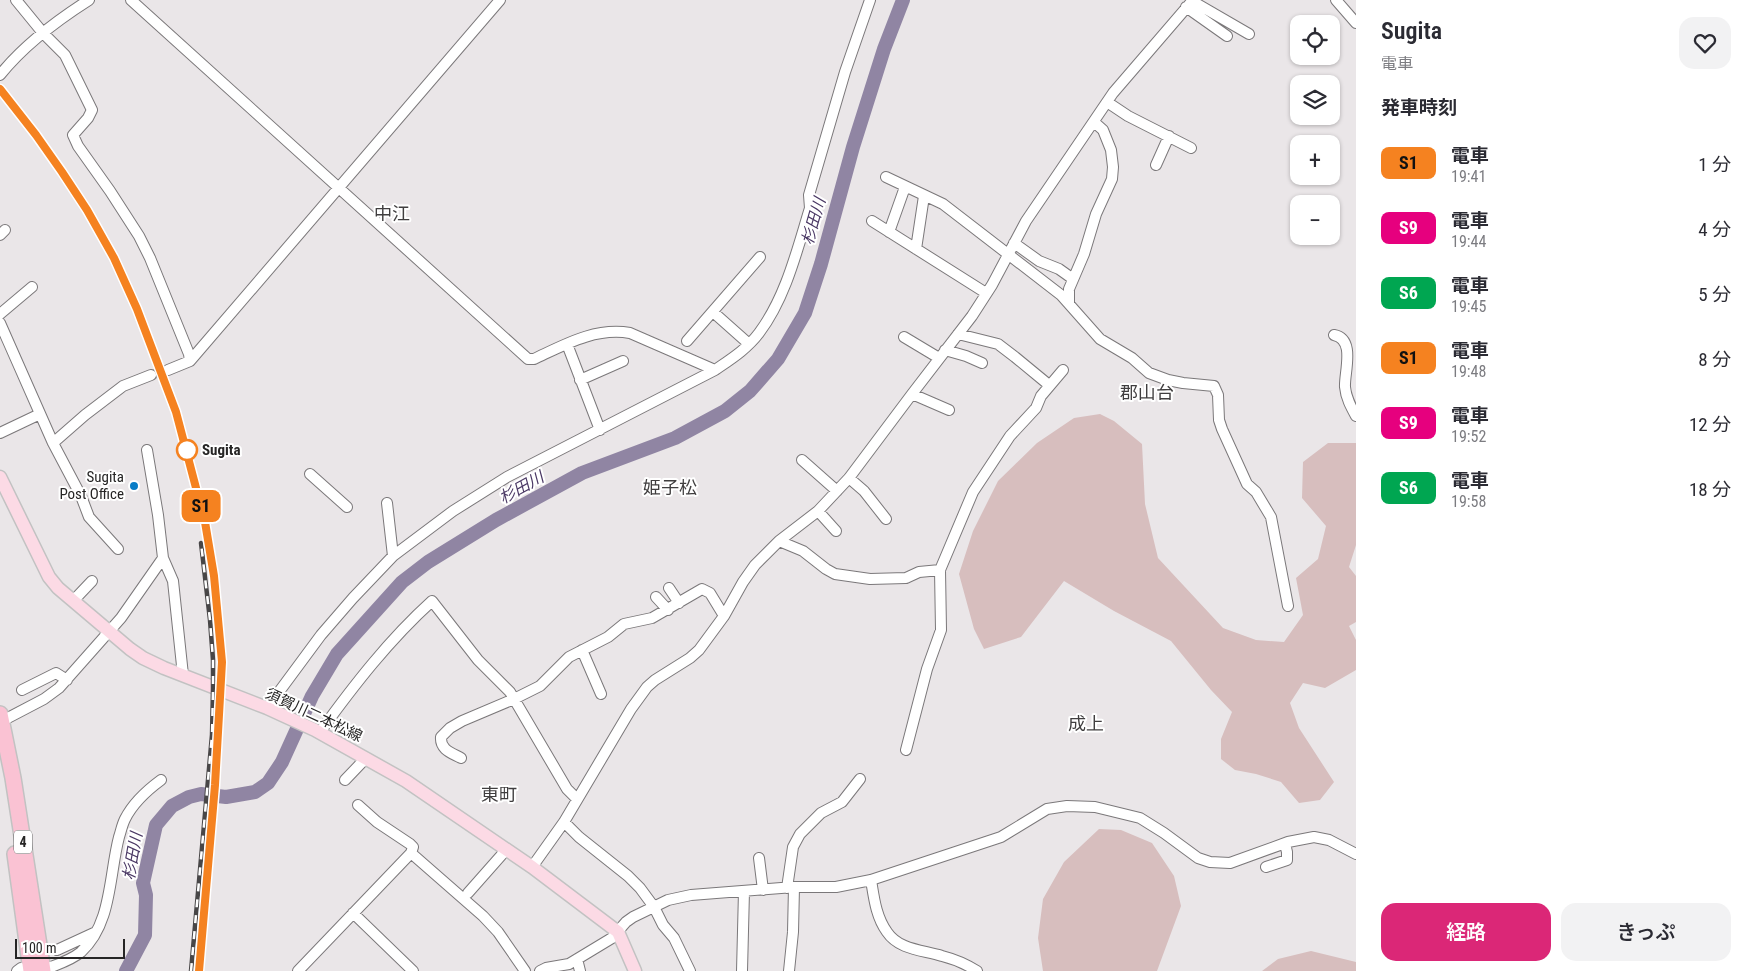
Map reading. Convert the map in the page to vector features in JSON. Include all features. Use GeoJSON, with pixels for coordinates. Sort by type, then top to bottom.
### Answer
{"type":"FeatureCollection","features":[{"type":"Feature","properties":{"kind":"highway","name":"4"},"geometry":{"type":"LineString","coordinates":[[1,719],[13,778],[31,970]]}},
{"type":"Feature","properties":{"kind":"highway","name":"4"},"geometry":{"type":"LineString","coordinates":[[0,759],[9,809],[31,970]]}},
{"type":"Feature","properties":{"kind":"main road","name":"須賀川二本松線"},"geometry":{"type":"LineString","coordinates":[[0,477],[49,577],[73,601],[143,658],[221,692],[269,709],[317,731],[406,781],[532,867],[618,932]]}},
{"type":"Feature","properties":{"kind":"main road"},"geometry":{"type":"LineString","coordinates":[[618,932],[634,971]]}},
{"type":"Feature","properties":{"kind":"street"},"geometry":{"type":"LineString","coordinates":[[16,0],[43,34],[62,50],[69,61],[92,110],[74,136],[78,146],[110,191],[150,258],[190,361]]}},
{"type":"Feature","properties":{"kind":"street"},"geometry":{"type":"LineString","coordinates":[[0,75],[22,51],[70,12],[88,0]]}},
{"type":"Feature","properties":{"kind":"street"},"geometry":{"type":"LineString","coordinates":[[131,0],[528,359],[534,360],[578,339],[595,334],[620,332],[630,333],[715,370]]}},
{"type":"Feature","properties":{"kind":"street"},"geometry":{"type":"LineString","coordinates":[[168,370],[190,361],[500,0]]}},
{"type":"Feature","properties":{"kind":"street"},"geometry":{"type":"LineString","coordinates":[[269,709],[321,634],[393,556],[480,493],[507,477],[715,370],[739,354],[749,344],[767,321],[786,281],[810,208],[809,195],[845,72],[870,0]]}},
{"type":"Feature","properties":{"kind":"street"},"geometry":{"type":"LineString","coordinates":[[1336,0],[1356,24]]}},
{"type":"Feature","properties":{"kind":"street"},"geometry":{"type":"LineString","coordinates":[[1190,3],[1249,34]]}},
{"type":"Feature","properties":{"kind":"street"},"geometry":{"type":"LineString","coordinates":[[1190,3],[1227,36]]}},
{"type":"Feature","properties":{"kind":"street"},"geometry":{"type":"LineString","coordinates":[[532,867],[564,822],[631,709],[642,694],[655,680],[690,658],[699,650],[724,616],[755,565],[779,541],[818,511],[849,478],[972,316],[1026,221],[1107,102],[1190,3]]}},
{"type":"Feature","properties":{"kind":"street"},"geometry":{"type":"LineString","coordinates":[[1107,102],[1128,116],[1190,148]]}},
{"type":"Feature","properties":{"kind":"street"},"geometry":{"type":"LineString","coordinates":[[1069,304],[1069,289],[1084,254],[1096,214],[1112,179],[1111,150],[1103,130],[1094,122]]}},
{"type":"Feature","properties":{"kind":"street"},"geometry":{"type":"LineString","coordinates":[[1156,165],[1169,136]]}},
{"type":"Feature","properties":{"kind":"street"},"geometry":{"type":"LineString","coordinates":[[886,178],[943,204],[1061,294],[1100,339],[1132,358],[1149,373],[1168,380],[1214,386],[1217,389],[1219,420],[1222,430],[1248,484],[1256,492],[1270,517],[1288,606]]}},
{"type":"Feature","properties":{"kind":"street"},"geometry":{"type":"LineString","coordinates":[[889,232],[905,186]]}},
{"type":"Feature","properties":{"kind":"street"},"geometry":{"type":"LineString","coordinates":[[916,249],[924,196]]}},
{"type":"Feature","properties":{"kind":"street"},"geometry":{"type":"LineString","coordinates":[[872,221],[986,293]]}},
{"type":"Feature","properties":{"kind":"street"},"geometry":{"type":"LineString","coordinates":[[1014,243],[1073,279]]}},
{"type":"Feature","properties":{"kind":"street"},"geometry":{"type":"LineString","coordinates":[[687,341],[760,257]]}},
{"type":"Feature","properties":{"kind":"street"},"geometry":{"type":"LineString","coordinates":[[0,314],[32,287]]}},
{"type":"Feature","properties":{"kind":"street"},"geometry":{"type":"LineString","coordinates":[[713,312],[749,344]]}},
{"type":"Feature","properties":{"kind":"street"},"geometry":{"type":"LineString","coordinates":[[0,323],[53,443],[81,496],[89,517],[118,549]]}},
{"type":"Feature","properties":{"kind":"street"},"geometry":{"type":"LineString","coordinates":[[958,334],[998,344],[1049,385]]}},
{"type":"Feature","properties":{"kind":"street"},"geometry":{"type":"LineString","coordinates":[[1334,335],[1338,335],[1343,340],[1349,350],[1345,385],[1347,397],[1356,416]]}},
{"type":"Feature","properties":{"kind":"street"},"geometry":{"type":"LineString","coordinates":[[904,337],[942,354],[966,356],[982,363]]}},
{"type":"Feature","properties":{"kind":"street"},"geometry":{"type":"LineString","coordinates":[[567,344],[600,430]]}},
{"type":"Feature","properties":{"kind":"street"},"geometry":{"type":"LineString","coordinates":[[580,380],[624,362]]}},
{"type":"Feature","properties":{"kind":"street"},"geometry":{"type":"LineString","coordinates":[[906,750],[926,669],[941,630],[940,570],[973,492],[1010,436],[1036,408],[1041,396],[1063,370]]}},
{"type":"Feature","properties":{"kind":"street"},"geometry":{"type":"LineString","coordinates":[[53,443],[85,415],[124,386],[152,375]]}},
{"type":"Feature","properties":{"kind":"street"},"geometry":{"type":"LineString","coordinates":[[912,394],[950,410]]}},
{"type":"Feature","properties":{"kind":"street"},"geometry":{"type":"LineString","coordinates":[[0,433],[40,414]]}},
{"type":"Feature","properties":{"kind":"street"},"geometry":{"type":"LineString","coordinates":[[147,450],[163,558],[172,581],[183,675]]}},
{"type":"Feature","properties":{"kind":"street"},"geometry":{"type":"LineString","coordinates":[[802,460],[837,491]]}},
{"type":"Feature","properties":{"kind":"street"},"geometry":{"type":"LineString","coordinates":[[310,474],[347,506]]}},
{"type":"Feature","properties":{"kind":"street"},"geometry":{"type":"LineString","coordinates":[[849,478],[864,492],[886,518]]}},
{"type":"Feature","properties":{"kind":"street"},"geometry":{"type":"LineString","coordinates":[[387,503],[393,556]]}},
{"type":"Feature","properties":{"kind":"street"},"geometry":{"type":"LineString","coordinates":[[818,511],[836,531]]}},
{"type":"Feature","properties":{"kind":"street"},"geometry":{"type":"LineString","coordinates":[[779,541],[803,551],[835,574],[870,579],[906,578],[919,572],[940,570]]}},
{"type":"Feature","properties":{"kind":"street"},"geometry":{"type":"LineString","coordinates":[[1,719],[44,699],[59,688],[126,612],[163,558]]}},
{"type":"Feature","properties":{"kind":"street"},"geometry":{"type":"LineString","coordinates":[[73,601],[92,581]]}},
{"type":"Feature","properties":{"kind":"street"},"geometry":{"type":"LineString","coordinates":[[670,588],[678,603]]}},
{"type":"Feature","properties":{"kind":"street"},"geometry":{"type":"LineString","coordinates":[[461,758],[444,748],[441,737],[446,732],[462,720],[514,699],[540,686],[569,657],[608,637],[624,624],[652,618],[699,590],[706,590],[724,616]]}},
{"type":"Feature","properties":{"kind":"street"},"geometry":{"type":"LineString","coordinates":[[656,596],[668,610]]}},
{"type":"Feature","properties":{"kind":"street"},"geometry":{"type":"LineString","coordinates":[[317,731],[374,660],[398,633],[432,601],[463,642],[514,699],[567,789],[577,799]]}},
{"type":"Feature","properties":{"kind":"street"},"geometry":{"type":"LineString","coordinates":[[582,650],[601,694]]}},
{"type":"Feature","properties":{"kind":"street"},"geometry":{"type":"LineString","coordinates":[[22,690],[56,673],[67,680]]}},
{"type":"Feature","properties":{"kind":"street"},"geometry":{"type":"LineString","coordinates":[[628,695],[642,694]]}},
{"type":"Feature","properties":{"kind":"street"},"geometry":{"type":"LineString","coordinates":[[346,780],[366,758]]}},
{"type":"Feature","properties":{"kind":"street"},"geometry":{"type":"LineString","coordinates":[[789,971],[793,932],[791,887],[793,847],[800,834],[821,813],[842,802],[851,793],[860,779]]}},
{"type":"Feature","properties":{"kind":"street"},"geometry":{"type":"LineString","coordinates":[[31,970],[70,960],[82,951],[97,932],[104,913],[117,844],[124,821],[132,806],[143,794],[161,780]]}},
{"type":"Feature","properties":{"kind":"street"},"geometry":{"type":"LineString","coordinates":[[298,971],[411,853],[413,847],[410,844],[372,818],[358,805]]}},
{"type":"Feature","properties":{"kind":"street"},"geometry":{"type":"LineString","coordinates":[[540,971],[546,968],[569,964],[612,938],[632,917],[668,900],[691,895],[791,887],[836,887],[870,880],[1001,837],[1047,809],[1067,806],[1095,807],[1140,818],[1198,858],[1210,862],[1230,863],[1285,844],[1314,837],[1329,840],[1356,854]]}},
{"type":"Feature","properties":{"kind":"street"},"geometry":{"type":"LineString","coordinates":[[564,822],[579,837],[628,876],[654,907],[663,925],[674,938],[690,971]]}},
{"type":"Feature","properties":{"kind":"street"},"geometry":{"type":"LineString","coordinates":[[1266,867],[1287,860],[1288,852],[1285,844]]}},
{"type":"Feature","properties":{"kind":"street"},"geometry":{"type":"LineString","coordinates":[[468,893],[506,850]]}},
{"type":"Feature","properties":{"kind":"street"},"geometry":{"type":"LineString","coordinates":[[411,853],[484,916],[498,932],[525,971]]}},
{"type":"Feature","properties":{"kind":"street"},"geometry":{"type":"LineString","coordinates":[[759,858],[763,890]]}},
{"type":"Feature","properties":{"kind":"street"},"geometry":{"type":"LineString","coordinates":[[870,880],[878,913],[887,932],[895,940],[906,946],[969,966],[977,971]]}},
{"type":"Feature","properties":{"kind":"street"},"geometry":{"type":"LineString","coordinates":[[742,971],[744,891]]}},
{"type":"Feature","properties":{"kind":"street"},"geometry":{"type":"LineString","coordinates":[[353,914],[413,971]]}},
{"type":"Feature","properties":{"kind":"street"},"geometry":{"type":"LineString","coordinates":[[57,950],[97,932]]}},
{"type":"Feature","properties":{"kind":"street"},"geometry":{"type":"LineString","coordinates":[[577,959],[580,971]]}},
{"type":"Feature","properties":{"kind":"shaded area"},"geometry":{"type":"Polygon","coordinates":[[[1100,414],[1114,421],[1142,444],[1145,504],[1158,558],[1223,628],[1256,640],[1284,642],[1303,615],[1296,578],[1318,559],[1326,526],[1302,498],[1303,462],[1328,443],[1356,443],[1356,545],[1349,567],[1356,576],[1356,622],[1349,626],[1356,640],[1356,670],[1325,688],[1303,683],[1290,703],[1299,728],[1334,782],[1320,800],[1299,803],[1281,782],[1235,770],[1221,759],[1221,739],[1232,712],[1211,690],[1171,641],[1114,611],[1064,581],[1021,637],[984,649],[974,629],[959,574],[973,531],[998,481],[1037,443],[1074,418],[1100,414]]]}},
{"type":"Feature","properties":{"kind":"shaded area"},"geometry":{"type":"Polygon","coordinates":[[[1099,829],[1121,830],[1152,843],[1174,876],[1181,906],[1157,971],[1043,971],[1038,938],[1043,899],[1064,862],[1099,829]]]}},
{"type":"Feature","properties":{"kind":"shaded area"},"geometry":{"type":"Polygon","coordinates":[[[1311,951],[1356,962],[1356,971],[1262,971],[1278,959],[1311,951]]]}},
{"type":"Feature","properties":{"kind":"waterway","name":"杉田川"},"geometry":{"type":"LineString","coordinates":[[126,971],[145,935],[146,895],[143,883],[156,825],[172,806],[189,797],[201,794],[226,797],[255,792],[268,783],[282,762],[312,696],[337,654],[402,582],[428,562],[496,520],[582,473],[675,438],[725,411],[750,391],[778,359],[805,313],[821,264],[853,147],[884,49],[903,0]]}},
{"type":"Feature","properties":{"kind":"tunnel"},"geometry":{"type":"LineString","coordinates":[[151,375],[168,370]]}},
{"type":"Feature","properties":{"kind":"railway"},"geometry":{"type":"LineString","coordinates":[[0,89],[62,172],[87,210],[114,258],[137,309],[176,412],[205,521],[214,577],[222,662],[215,785],[199,971]]}},
{"type":"Feature","properties":{"kind":"railway"},"geometry":{"type":"LineString","coordinates":[[191,971],[212,735],[213,660],[201,543]]}},
{"type":"Feature","properties":{"kind":"train","name":"S1"},"geometry":{"type":"LineString","coordinates":[[0,89],[62,172],[87,210],[114,258],[137,309],[176,412],[205,522],[214,576],[222,662],[219,735],[199,971]]}},
{"type":"Feature","properties":{"kind":"place","name":"Sugita"},"geometry":{"type":"Point","coordinates":[187,450]}},
{"type":"Feature","properties":{"kind":"place","name":"Sugita Post Office"},"geometry":{"type":"Point","coordinates":[134,486]}},
{"type":"Feature","properties":{"kind":"district","name":"中江"},"geometry":{"type":"Point","coordinates":[392,214]}},
{"type":"Feature","properties":{"kind":"district","name":"郡山台"},"geometry":{"type":"Point","coordinates":[1147,393]}},
{"type":"Feature","properties":{"kind":"district","name":"姫子松"},"geometry":{"type":"Point","coordinates":[670,488]}},
{"type":"Feature","properties":{"kind":"district","name":"成上"},"geometry":{"type":"Point","coordinates":[1086,724]}},
{"type":"Feature","properties":{"kind":"district","name":"東町"},"geometry":{"type":"Point","coordinates":[499,795]}}]}
